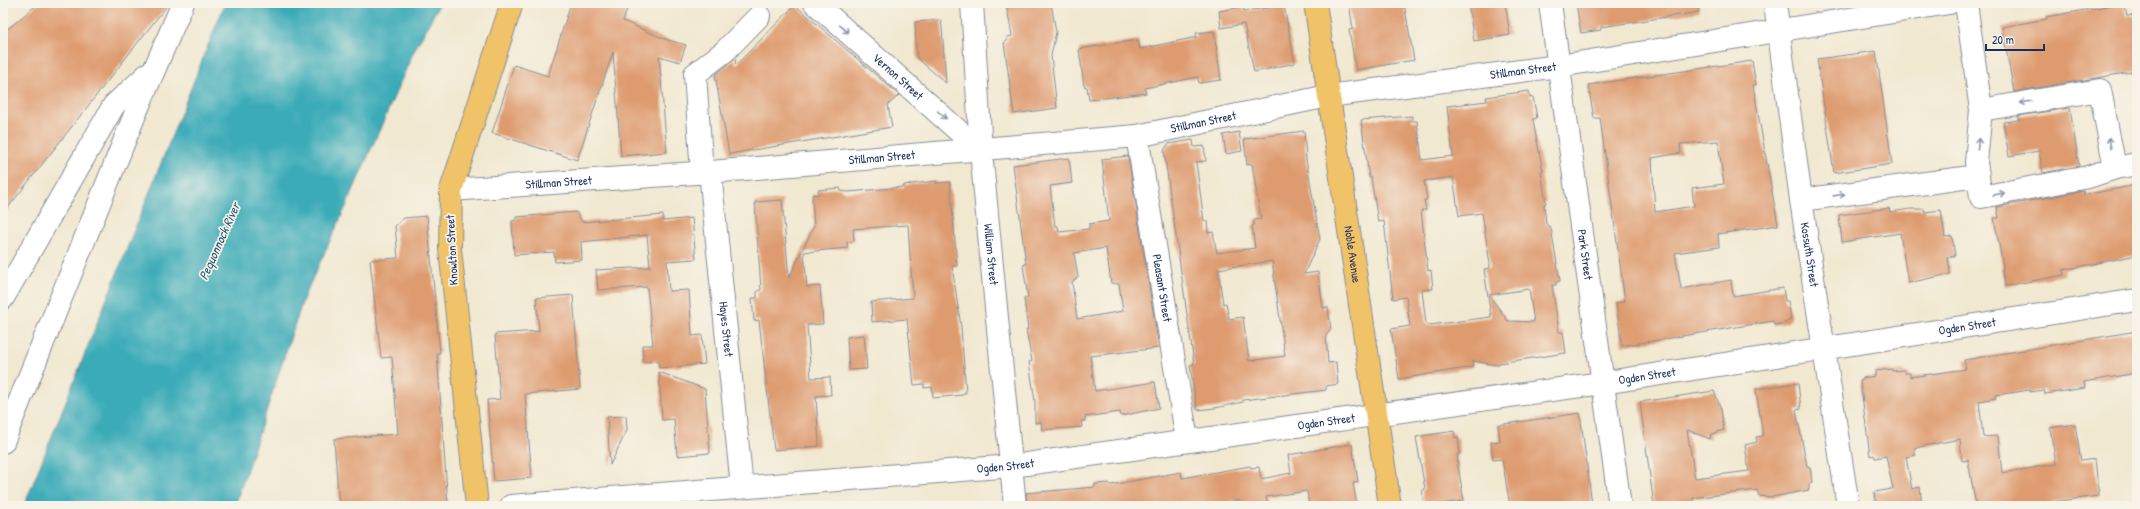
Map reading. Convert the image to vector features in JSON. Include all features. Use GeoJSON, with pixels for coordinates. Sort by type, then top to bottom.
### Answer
{"type":"FeatureCollection","features":[{"type":"Feature","properties":{"kind":"main road","name":"Knowlton Street"},"geometry":{"type":"LineString","coordinates":[[477,506],[450,249],[450,190],[512,3]]}},
{"type":"Feature","properties":{"kind":"main road","name":"Noble Avenue"},"geometry":{"type":"LineString","coordinates":[[1315,3],[1390,506]]}},
{"type":"Feature","properties":{"kind":"street"},"geometry":{"type":"LineString","coordinates":[[3,442],[154,69],[183,3]]}},
{"type":"Feature","properties":{"kind":"street","name":"Vernon Street"},"geometry":{"type":"LineString","coordinates":[[815,3],[981,151]]}},
{"type":"Feature","properties":{"kind":"street","name":"William Street"},"geometry":{"type":"LineString","coordinates":[[972,3],[981,151],[1015,506]]}},
{"type":"Feature","properties":{"kind":"street","name":"Park Street"},"geometry":{"type":"LineString","coordinates":[[1550,3],[1620,506]]}},
{"type":"Feature","properties":{"kind":"street","name":"Kossuth Street"},"geometry":{"type":"LineString","coordinates":[[1775,3],[1801,200],[1848,506]]}},
{"type":"Feature","properties":{"kind":"street","name":"Stillman Street"},"geometry":{"type":"LineString","coordinates":[[450,190],[706,173],[981,151],[1137,136],[1328,96],[1559,66],[1779,32],[1949,3]]}},
{"type":"Feature","properties":{"kind":"street"},"geometry":{"type":"LineString","coordinates":[[1966,3],[1981,110],[1976,162],[1981,197],[2088,177],[2115,168],[2137,164]]}},
{"type":"Feature","properties":{"kind":"street","name":"Hayes Street"},"geometry":{"type":"LineString","coordinates":[[742,487],[695,74],[725,51],[759,16]]}},
{"type":"Feature","properties":{"kind":"street"},"geometry":{"type":"LineString","coordinates":[[3,298],[114,105],[154,69]]}},
{"type":"Feature","properties":{"kind":"street"},"geometry":{"type":"LineString","coordinates":[[1981,110],[2100,90],[2115,168]]}},
{"type":"Feature","properties":{"kind":"street","name":"Pleasant Street"},"geometry":{"type":"LineString","coordinates":[[1137,136],[1187,440]]}},
{"type":"Feature","properties":{"kind":"street"},"geometry":{"type":"LineString","coordinates":[[1801,200],[1978,176]]}},
{"type":"Feature","properties":{"kind":"street","name":"Ogden Street"},"geometry":{"type":"LineString","coordinates":[[511,506],[1012,466],[1187,440],[1602,384],[1823,348],[2137,300]]}},
{"type":"Feature","properties":{"kind":"water","name":"Pequonnock River"},"geometry":{"type":"Polygon","coordinates":[[[225,3],[440,3],[414,51],[348,202],[304,297],[235,506],[24,506],[225,3]]]}},
{"type":"Feature","properties":{"kind":"building"},"geometry":{"type":"Polygon","coordinates":[[[39,3],[169,3],[3,214],[3,33],[39,3]]]}},
{"type":"Feature","properties":{"kind":"building"},"geometry":{"type":"Polygon","coordinates":[[[571,3],[629,3],[623,21],[665,39],[686,45],[680,62],[659,56],[667,152],[621,156],[613,52],[577,160],[492,133],[514,65],[548,76],[571,3]]]}},
{"type":"Feature","properties":{"kind":"building"},"geometry":{"type":"Polygon","coordinates":[[[1006,3],[1051,3],[1056,32],[1051,56],[1057,108],[1014,114],[1004,43],[1007,41],[1007,37],[1012,36],[1006,3]]]}},
{"type":"Feature","properties":{"kind":"building"},"geometry":{"type":"Polygon","coordinates":[[[1349,3],[1404,3],[1414,60],[1356,70],[1349,30],[1353,29],[1349,3]]]}},
{"type":"Feature","properties":{"kind":"building"},"geometry":{"type":"Polygon","coordinates":[[[1468,3],[1505,3],[1510,35],[1474,41],[1468,3]]]}},
{"type":"Feature","properties":{"kind":"building"},"geometry":{"type":"Polygon","coordinates":[[[1576,3],[1698,3],[1699,12],[1601,27],[1601,30],[1581,33],[1576,3]]]}},
{"type":"Feature","properties":{"kind":"building"},"geometry":{"type":"Polygon","coordinates":[[[2124,3],[2127,16],[2135,15],[2137,28],[2137,71],[2014,92],[2002,27],[2047,19],[2046,17],[2124,3]]]}},
{"type":"Feature","properties":{"kind":"building"},"geometry":{"type":"Polygon","coordinates":[[[795,5],[899,95],[888,105],[892,127],[729,154],[715,75],[735,59],[736,65],[795,5]]]}},
{"type":"Feature","properties":{"kind":"building"},"geometry":{"type":"Polygon","coordinates":[[[1284,6],[1295,63],[1254,72],[1244,24],[1221,28],[1219,11],[1243,7],[1244,11],[1284,6]]]}},
{"type":"Feature","properties":{"kind":"building"},"geometry":{"type":"Polygon","coordinates":[[[941,20],[946,83],[917,58],[916,48],[915,22],[941,20]]]}},
{"type":"Feature","properties":{"kind":"building"},"geometry":{"type":"Polygon","coordinates":[[[1214,31],[1221,80],[1199,83],[1198,77],[1145,88],[1146,93],[1089,100],[1087,87],[1084,86],[1079,49],[1138,40],[1140,49],[1197,37],[1196,33],[1214,31]]]}},
{"type":"Feature","properties":{"kind":"building"},"geometry":{"type":"Polygon","coordinates":[[[1876,51],[1892,164],[1834,173],[1817,59],[1876,51]]]}},
{"type":"Feature","properties":{"kind":"building"},"geometry":{"type":"Polygon","coordinates":[[[1752,61],[1756,85],[1753,85],[1778,225],[1718,234],[1719,247],[1675,253],[1681,289],[1731,280],[1733,296],[1783,288],[1785,301],[1788,301],[1791,319],[1786,323],[1774,325],[1773,321],[1622,346],[1616,303],[1625,301],[1600,118],[1594,118],[1588,85],[1752,61]],[[1718,141],[1680,144],[1681,153],[1652,158],[1655,212],[1694,206],[1692,188],[1724,184],[1718,141]]]}},
{"type":"Feature","properties":{"kind":"building"},"geometry":{"type":"Polygon","coordinates":[[[1529,91],[1530,98],[1533,97],[1537,118],[1533,119],[1543,171],[1541,171],[1546,203],[1544,204],[1546,224],[1551,228],[1560,281],[1556,282],[1556,285],[1552,285],[1559,332],[1563,332],[1566,353],[1499,363],[1498,365],[1472,361],[1473,367],[1399,379],[1391,329],[1410,326],[1406,297],[1393,299],[1384,221],[1378,222],[1371,177],[1369,177],[1361,120],[1412,116],[1412,121],[1417,121],[1422,160],[1453,156],[1447,106],[1487,101],[1486,97],[1529,91]],[[1453,177],[1424,181],[1427,200],[1424,200],[1426,210],[1421,210],[1428,271],[1431,270],[1433,289],[1422,290],[1426,324],[1430,325],[1491,317],[1484,269],[1490,268],[1490,264],[1482,213],[1459,216],[1453,177]],[[1529,289],[1489,295],[1508,321],[1534,322],[1529,289]]]}},
{"type":"Feature","properties":{"kind":"building"},"geometry":{"type":"Polygon","coordinates":[[[2070,108],[2079,166],[2043,173],[2039,151],[2009,156],[2003,122],[2019,120],[2018,116],[2070,108]]]}},
{"type":"Feature","properties":{"kind":"building"},"geometry":{"type":"Polygon","coordinates":[[[1304,131],[1306,159],[1320,239],[1304,274],[1318,272],[1323,308],[1328,307],[1331,330],[1326,335],[1328,363],[1336,362],[1338,384],[1326,386],[1326,390],[1243,400],[1243,402],[1197,410],[1190,365],[1194,364],[1164,151],[1168,144],[1193,140],[1194,147],[1204,146],[1206,161],[1196,162],[1204,221],[1207,221],[1208,233],[1213,232],[1217,253],[1255,248],[1252,226],[1254,225],[1254,220],[1261,219],[1252,164],[1247,165],[1244,139],[1304,131]],[[1272,261],[1218,269],[1223,304],[1226,303],[1229,319],[1243,317],[1249,361],[1285,356],[1272,261]]]}},
{"type":"Feature","properties":{"kind":"building"},"geometry":{"type":"Polygon","coordinates":[[[1239,132],[1242,151],[1226,154],[1223,135],[1239,132]]]}},
{"type":"Feature","properties":{"kind":"building"},"geometry":{"type":"Polygon","coordinates":[[[1128,156],[1159,348],[1090,356],[1095,391],[1155,382],[1159,408],[1121,416],[1120,412],[1085,417],[1085,421],[1081,421],[1082,427],[1042,430],[1041,422],[1035,423],[1035,401],[1029,362],[1032,361],[1026,330],[1028,330],[1024,298],[1028,298],[1023,265],[1026,264],[1013,165],[1069,158],[1072,183],[1050,186],[1055,226],[1058,226],[1059,232],[1089,229],[1089,224],[1109,221],[1102,159],[1128,156]],[[1106,248],[1074,253],[1078,277],[1072,282],[1077,319],[1123,311],[1119,284],[1111,283],[1106,248]]]}},
{"type":"Feature","properties":{"kind":"building"},"geometry":{"type":"Polygon","coordinates":[[[936,181],[936,183],[950,182],[957,266],[952,266],[961,327],[966,393],[963,393],[963,395],[933,398],[932,387],[924,388],[924,384],[914,385],[907,319],[872,322],[871,302],[913,298],[908,225],[853,229],[854,241],[847,242],[848,248],[804,252],[807,287],[820,286],[823,324],[807,325],[811,378],[830,377],[831,395],[816,396],[819,446],[774,450],[759,320],[754,321],[752,298],[757,298],[757,291],[761,290],[755,202],[782,200],[789,278],[814,226],[812,195],[819,194],[818,190],[840,188],[841,191],[848,192],[904,187],[904,185],[936,181]]]}},
{"type":"Feature","properties":{"kind":"building"},"geometry":{"type":"Polygon","coordinates":[[[2137,185],[2137,255],[2063,270],[2064,275],[2005,286],[2002,270],[2003,266],[1994,218],[1999,218],[1997,207],[2083,191],[2084,195],[2137,185]]]}},
{"type":"Feature","properties":{"kind":"building"},"geometry":{"type":"Polygon","coordinates":[[[1889,208],[1890,212],[1911,209],[1924,209],[1925,212],[1941,210],[1945,237],[1952,236],[1955,256],[1948,257],[1950,274],[1908,283],[1900,233],[1842,242],[1839,215],[1889,208]]]}},
{"type":"Feature","properties":{"kind":"building"},"geometry":{"type":"Polygon","coordinates":[[[576,212],[582,222],[663,215],[663,221],[692,218],[696,259],[667,261],[669,291],[689,290],[692,336],[702,335],[705,364],[659,368],[658,361],[643,362],[642,345],[653,345],[647,287],[598,290],[596,270],[650,267],[647,235],[581,242],[582,260],[555,262],[554,252],[514,255],[512,221],[516,220],[516,217],[576,212]]]}},
{"type":"Feature","properties":{"kind":"building"},"geometry":{"type":"Polygon","coordinates":[[[427,216],[440,353],[437,353],[448,506],[339,506],[334,439],[398,434],[392,357],[381,358],[370,260],[398,258],[395,226],[404,218],[427,216]]]}},
{"type":"Feature","properties":{"kind":"building"},"geometry":{"type":"Polygon","coordinates":[[[573,295],[580,389],[525,394],[532,478],[494,481],[487,400],[500,399],[495,334],[539,331],[536,298],[573,295]]]}},
{"type":"Feature","properties":{"kind":"building"},"geometry":{"type":"Polygon","coordinates":[[[2137,331],[2137,373],[2084,382],[2085,388],[2045,394],[2044,390],[2030,392],[2030,390],[1996,395],[1996,398],[1979,401],[1983,437],[1998,436],[2002,473],[2056,464],[2050,428],[2075,424],[2081,461],[2095,459],[2099,496],[2051,502],[2051,504],[2037,506],[1976,506],[1968,460],[1962,461],[1960,439],[1914,448],[1916,455],[1906,457],[1912,489],[1920,487],[1922,506],[1876,506],[1874,492],[1893,489],[1886,456],[1875,458],[1874,455],[1870,456],[1860,381],[1863,380],[1863,378],[1875,376],[1875,371],[1892,369],[1892,371],[1904,370],[1905,373],[1910,373],[1910,377],[1966,369],[1964,360],[2137,331]]]}},
{"type":"Feature","properties":{"kind":"building"},"geometry":{"type":"Polygon","coordinates":[[[864,335],[867,369],[849,370],[847,337],[864,335]]]}},
{"type":"Feature","properties":{"kind":"building"},"geometry":{"type":"Polygon","coordinates":[[[659,372],[705,389],[710,453],[677,456],[674,419],[662,420],[659,372]]]}},
{"type":"Feature","properties":{"kind":"building"},"geometry":{"type":"Polygon","coordinates":[[[1798,383],[1801,409],[1796,410],[1807,466],[1810,467],[1812,482],[1809,484],[1809,490],[1772,497],[1759,496],[1757,490],[1693,498],[1694,506],[1654,506],[1640,402],[1714,391],[1721,409],[1724,430],[1711,434],[1710,439],[1687,430],[1695,478],[1749,471],[1745,445],[1757,442],[1756,437],[1763,436],[1756,389],[1798,383]]]}},
{"type":"Feature","properties":{"kind":"building"},"geometry":{"type":"Polygon","coordinates":[[[1580,413],[1592,504],[1577,506],[1510,506],[1502,459],[1493,460],[1491,442],[1500,441],[1498,425],[1580,413]]]}},
{"type":"Feature","properties":{"kind":"building"},"geometry":{"type":"Polygon","coordinates":[[[626,416],[627,430],[610,465],[607,417],[626,416]]]}},
{"type":"Feature","properties":{"kind":"building"},"geometry":{"type":"Polygon","coordinates":[[[1454,431],[1455,438],[1458,437],[1460,454],[1457,454],[1458,466],[1464,501],[1424,506],[1422,491],[1425,489],[1416,437],[1454,431]]]}},
{"type":"Feature","properties":{"kind":"building"},"geometry":{"type":"Polygon","coordinates":[[[1352,444],[1358,482],[1353,483],[1357,506],[1309,506],[1307,491],[1266,497],[1268,506],[1240,506],[1239,500],[1208,506],[1027,506],[1026,493],[1095,487],[1095,484],[1109,483],[1111,485],[1181,472],[1182,478],[1250,466],[1251,468],[1259,467],[1261,479],[1291,473],[1288,455],[1352,444]]]}}]}
